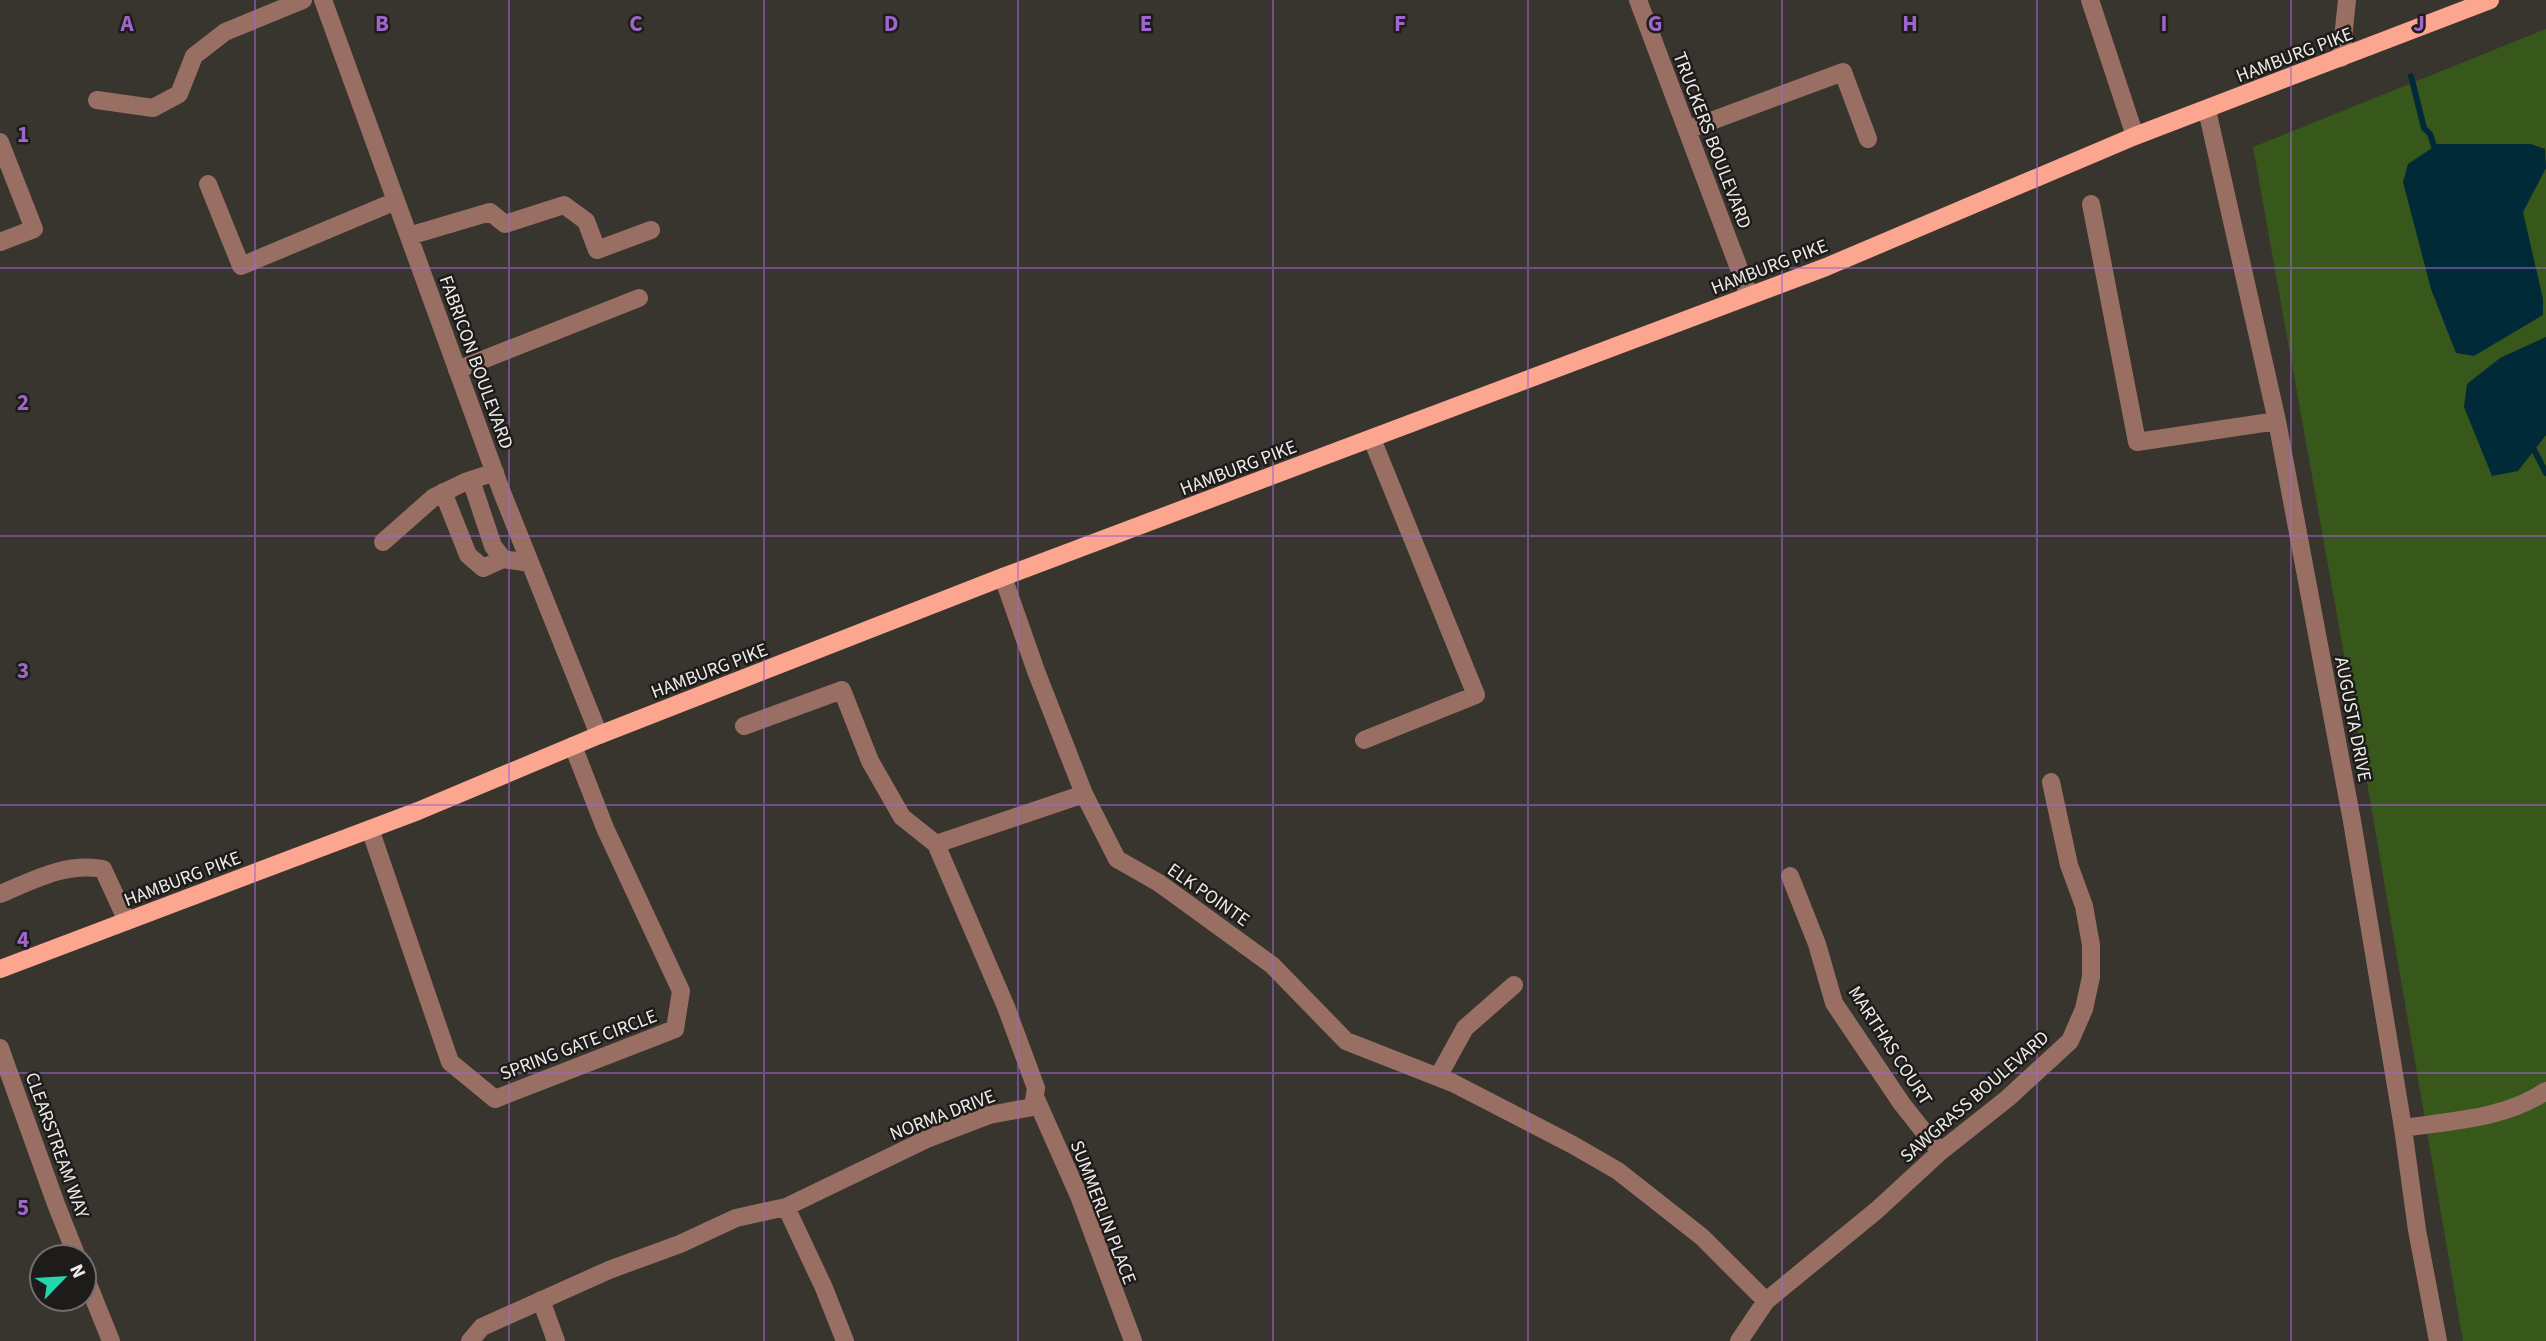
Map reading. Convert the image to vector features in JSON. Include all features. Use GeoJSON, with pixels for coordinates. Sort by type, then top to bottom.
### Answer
{"type":"FeatureCollection","features":[{"type":"Feature","properties":{"kind":"main road","name":"HAMBURG PIKE"},"geometry":{"type":"LineString","coordinates":[[0,969],[370,829],[599,735],[1003,577],[1826,267],[2135,136],[2490,0]]}},
{"type":"Feature","properties":{"kind":"street"},"geometry":{"type":"LineString","coordinates":[[97,100],[153,108],[179,94],[194,56],[225,32],[303,0]]}},
{"type":"Feature","properties":{"kind":"street","name":"FABRICON BOULEVARD"},"geometry":{"type":"LineString","coordinates":[[323,0],[495,472],[599,735]]}},
{"type":"Feature","properties":{"kind":"street","name":"TRUCKERS BOULEVARD"},"geometry":{"type":"LineString","coordinates":[[1638,0],[1749,295]]}},
{"type":"Feature","properties":{"kind":"street"},"geometry":{"type":"LineString","coordinates":[[2090,0],[2135,136]]}},
{"type":"Feature","properties":{"kind":"street"},"geometry":{"type":"LineString","coordinates":[[2341,58],[2347,0]]}},
{"type":"Feature","properties":{"kind":"street"},"geometry":{"type":"LineString","coordinates":[[1687,130],[1843,72],[1868,139]]}},
{"type":"Feature","properties":{"kind":"street","name":"AUGUSTA DRIVE"},"geometry":{"type":"LineString","coordinates":[[2207,110],[2277,421],[2352,821],[2403,1128],[2417,1230],[2438,1341]]}},
{"type":"Feature","properties":{"kind":"street"},"geometry":{"type":"LineString","coordinates":[[0,142],[34,229],[0,242]]}},
{"type":"Feature","properties":{"kind":"street"},"geometry":{"type":"LineString","coordinates":[[208,184],[241,266],[396,201]]}},
{"type":"Feature","properties":{"kind":"street"},"geometry":{"type":"LineString","coordinates":[[2091,204],[2137,442],[2277,421]]}},
{"type":"Feature","properties":{"kind":"street"},"geometry":{"type":"LineString","coordinates":[[409,236],[490,212],[505,224],[564,205],[586,220],[597,250],[651,230]]}},
{"type":"Feature","properties":{"kind":"street"},"geometry":{"type":"LineString","coordinates":[[457,370],[639,298]]}},
{"type":"Feature","properties":{"kind":"street"},"geometry":{"type":"LineString","coordinates":[[1364,740],[1476,695],[1372,439]]}},
{"type":"Feature","properties":{"kind":"street"},"geometry":{"type":"LineString","coordinates":[[383,542],[434,497],[495,472]]}},
{"type":"Feature","properties":{"kind":"street"},"geometry":{"type":"LineString","coordinates":[[471,480],[494,546],[503,559]]}},
{"type":"Feature","properties":{"kind":"street"},"geometry":{"type":"LineString","coordinates":[[443,492],[468,555],[483,568],[503,559],[530,563]]}},
{"type":"Feature","properties":{"kind":"street","name":"ELK POINTE"},"geometry":{"type":"LineString","coordinates":[[1003,577],[1084,794],[1117,859],[1159,883],[1272,965],[1346,1041],[1438,1077],[1529,1122],[1618,1171],[1702,1237],[1766,1301]]}},
{"type":"Feature","properties":{"kind":"street"},"geometry":{"type":"LineString","coordinates":[[744,726],[842,690],[870,761],[902,817],[936,844],[1006,1007],[1036,1088],[1035,1099]]}},
{"type":"Feature","properties":{"kind":"street","name":"SPRING GATE CIRCLE"},"geometry":{"type":"LineString","coordinates":[[370,829],[450,1062],[495,1099],[676,1029],[681,991],[605,828],[573,746]]}},
{"type":"Feature","properties":{"kind":"street","name":"SAWGRASS BOULEVARD"},"geometry":{"type":"LineString","coordinates":[[1739,1341],[1766,1301],[1877,1210],[1940,1152],[2008,1098],[2070,1041],[2084,1009],[2091,977],[2091,944],[2084,906],[2069,865],[2051,782]]}},
{"type":"Feature","properties":{"kind":"street"},"geometry":{"type":"LineString","coordinates":[[936,844],[1084,794]]}},
{"type":"Feature","properties":{"kind":"street"},"geometry":{"type":"LineString","coordinates":[[0,894],[63,869],[86,866],[103,869],[127,921]]}},
{"type":"Feature","properties":{"kind":"street","name":"MARTHAS COURT"},"geometry":{"type":"LineString","coordinates":[[1790,876],[1817,944],[1834,1003],[1902,1104],[1940,1152]]}},
{"type":"Feature","properties":{"kind":"street"},"geometry":{"type":"LineString","coordinates":[[1438,1077],[1465,1028],[1514,985]]}},
{"type":"Feature","properties":{"kind":"street","name":"CLEARSTREAM WAY"},"geometry":{"type":"LineString","coordinates":[[0,1048],[72,1243]]}},
{"type":"Feature","properties":{"kind":"street"},"geometry":{"type":"LineString","coordinates":[[2403,1128],[2474,1118],[2506,1110],[2546,1091]]}},
{"type":"Feature","properties":{"kind":"street","name":"NORMA DRIVE"},"geometry":{"type":"LineString","coordinates":[[470,1341],[482,1327],[608,1270],[680,1244],[736,1218],[786,1207],[929,1138],[989,1115],[1033,1107],[1035,1099]]}},
{"type":"Feature","properties":{"kind":"street","name":"SUMMERLIN PLACE"},"geometry":{"type":"LineString","coordinates":[[1035,1099],[1079,1196],[1133,1341]]}},
{"type":"Feature","properties":{"kind":"street"},"geometry":{"type":"LineString","coordinates":[[786,1207],[824,1287],[845,1341]]}},
{"type":"Feature","properties":{"kind":"street"},"geometry":{"type":"LineString","coordinates":[[541,1300],[556,1341]]}},
{"type":"Feature","properties":{"kind":"street"},"geometry":{"type":"LineString","coordinates":[[98,1309],[111,1341]]}},
{"type":"Feature","properties":{"kind":"green space"},"geometry":{"type":"Polygon","coordinates":[[[2546,29],[2546,1341],[2463,1341],[2369,794],[2253,147],[2546,29]]]}},
{"type":"Feature","properties":{"kind":"water"},"geometry":{"type":"Polygon","coordinates":[[[2438,144],[2531,144],[2545,149],[2546,168],[2523,212],[2543,299],[2543,315],[2474,356],[2456,353],[2431,289],[2403,182],[2408,164],[2438,144]]]}},
{"type":"Feature","properties":{"kind":"water"},"geometry":{"type":"Polygon","coordinates":[[[2546,337],[2546,435],[2518,471],[2492,476],[2464,407],[2467,384],[2500,358],[2546,337]]]}},
{"type":"Feature","properties":{"kind":"waterway"},"geometry":{"type":"LineString","coordinates":[[2411,76],[2424,128],[2430,134],[2436,152]]}},
{"type":"Feature","properties":{"kind":"waterway"},"geometry":{"type":"LineString","coordinates":[[2531,444],[2546,473]]}}]}
